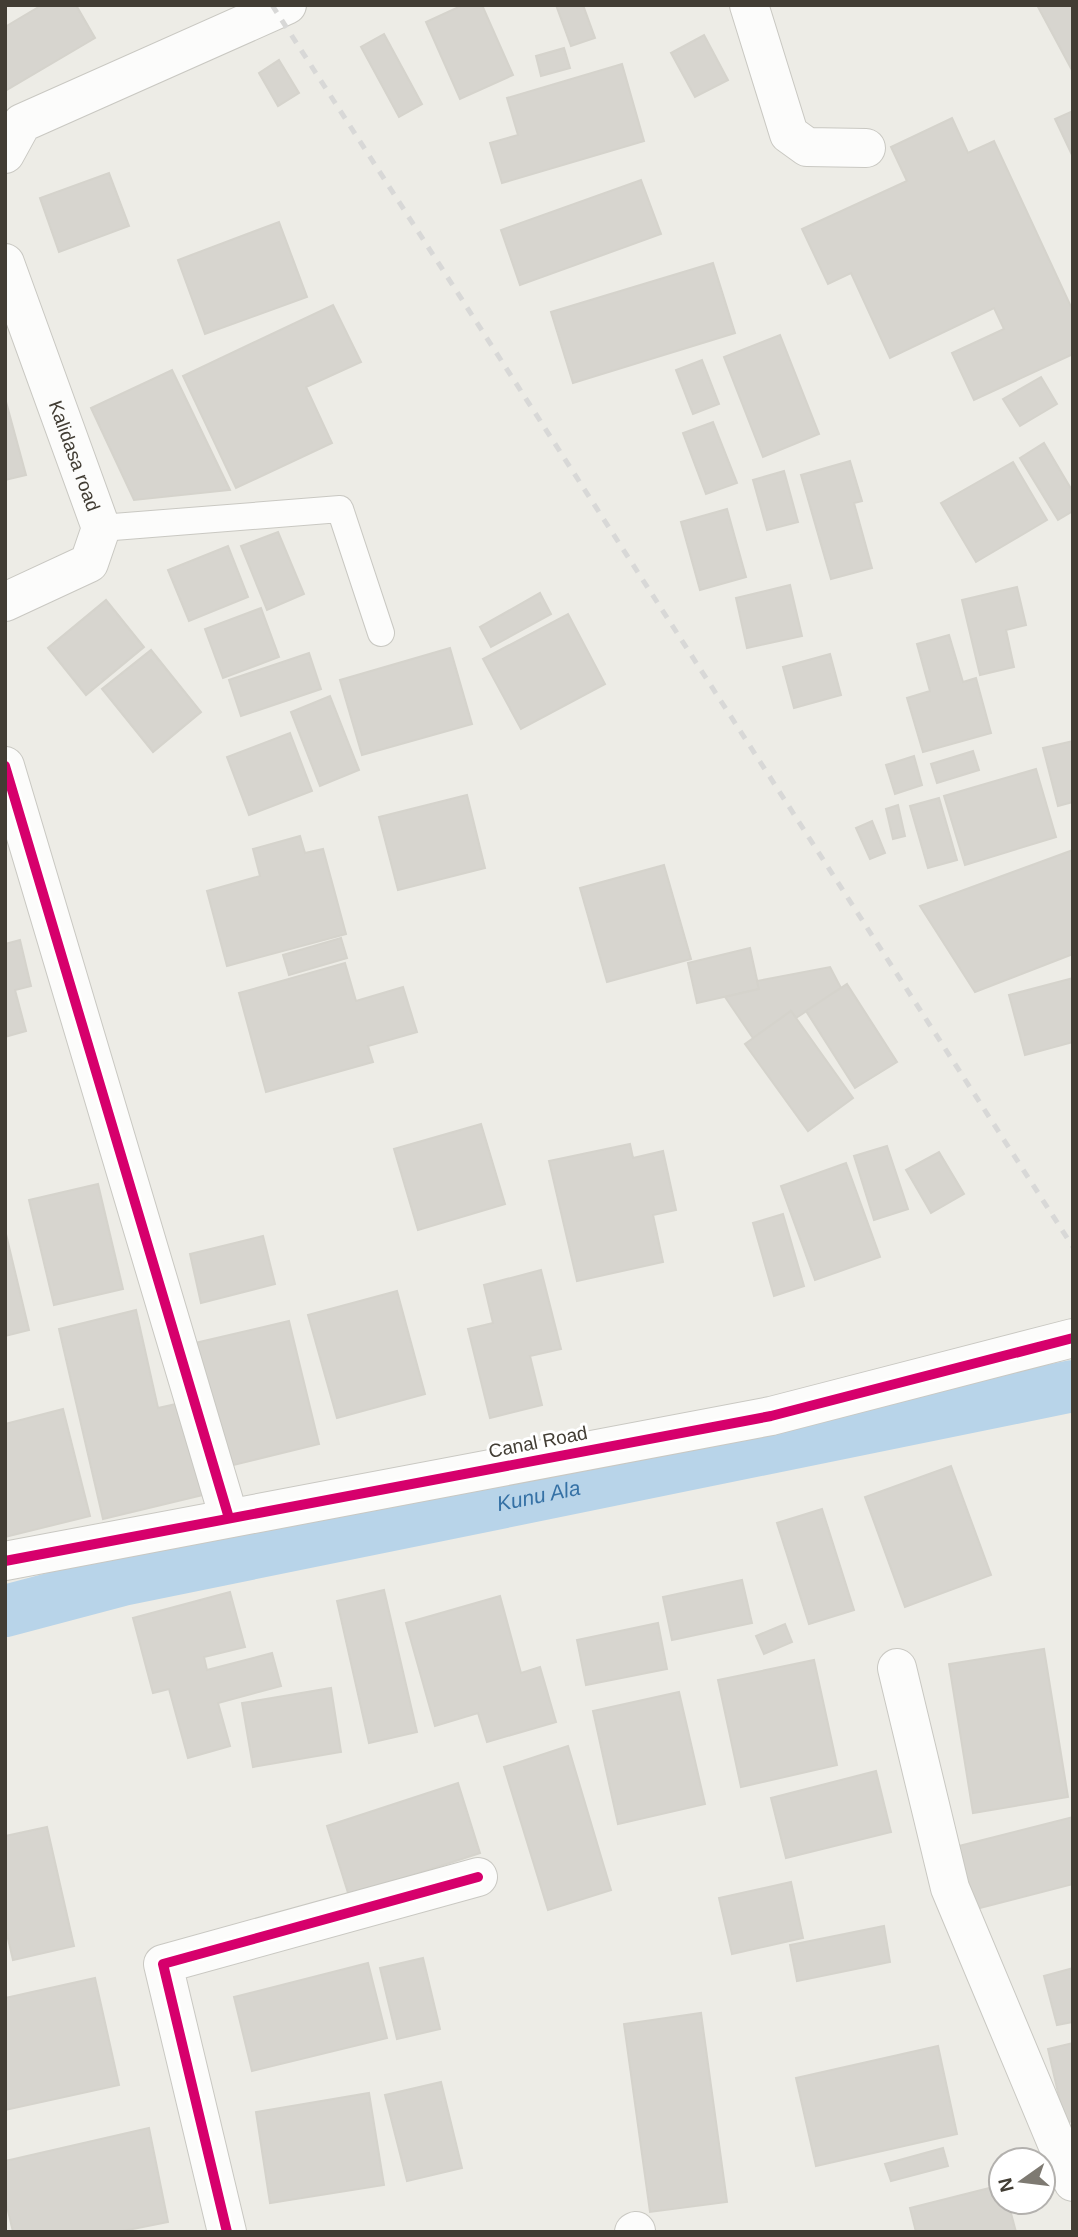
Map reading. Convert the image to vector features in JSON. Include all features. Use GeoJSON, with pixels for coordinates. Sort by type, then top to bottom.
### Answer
{"type":"FeatureCollection","features":[{"type":"Feature","properties":{"kind":"street"},"geometry":{"type":"LineString","coordinates":[[11,136],[287,5]]}},
{"type":"Feature","properties":{"kind":"street"},"geometry":{"type":"LineString","coordinates":[[749,5],[789,134],[807,147],[866,148]]}},
{"type":"Feature","properties":{"kind":"street","name":"Kalidasa road"},"geometry":{"type":"LineString","coordinates":[[5,263],[101,528],[89,562],[5,603]]}},
{"type":"Feature","properties":{"kind":"street"},"geometry":{"type":"LineString","coordinates":[[5,766],[229,1518]]}},
{"type":"Feature","properties":{"kind":"street","name":"Canal Road"},"geometry":{"type":"LineString","coordinates":[[5,1561],[771,1416],[1073,1338]]}},
{"type":"Feature","properties":{"kind":"street"},"geometry":{"type":"LineString","coordinates":[[897,1668],[950,1888],[1073,2182]]}},
{"type":"Feature","properties":{"kind":"street"},"geometry":{"type":"LineString","coordinates":[[227,2232],[163,1964],[478,1877]]}},
{"type":"Feature","properties":{"kind":"lane"},"geometry":{"type":"LineString","coordinates":[[101,528],[340,509],[381,633]]}},
{"type":"Feature","properties":{"kind":"building"},"geometry":{"type":"Polygon","coordinates":[[[42,5],[76,5],[95,38],[5,91],[5,27],[42,5]]]}},
{"type":"Feature","properties":{"kind":"building"},"geometry":{"type":"Polygon","coordinates":[[[463,5],[482,5],[513,75],[460,99],[426,22],[463,5]]]}},
{"type":"Feature","properties":{"kind":"building"},"geometry":{"type":"Polygon","coordinates":[[[556,5],[583,5],[595,38],[571,46],[556,5]]]}},
{"type":"Feature","properties":{"kind":"building"},"geometry":{"type":"Polygon","coordinates":[[[1037,5],[1073,5],[1073,72],[1037,5]]]}},
{"type":"Feature","properties":{"kind":"building"},"geometry":{"type":"Polygon","coordinates":[[[384,34],[422,104],[399,117],[361,47],[384,34]]]}},
{"type":"Feature","properties":{"kind":"building"},"geometry":{"type":"Polygon","coordinates":[[[704,35],[728,80],[695,97],[671,53],[704,35]]]}},
{"type":"Feature","properties":{"kind":"building"},"geometry":{"type":"Polygon","coordinates":[[[564,48],[570,68],[541,76],[536,56],[564,48]]]}},
{"type":"Feature","properties":{"kind":"building"},"geometry":{"type":"Polygon","coordinates":[[[279,60],[299,93],[278,106],[259,73],[279,60]]]}},
{"type":"Feature","properties":{"kind":"building"},"geometry":{"type":"Polygon","coordinates":[[[622,64],[644,141],[502,183],[490,143],[518,135],[507,98],[622,64]]]}},
{"type":"Feature","properties":{"kind":"building"},"geometry":{"type":"Polygon","coordinates":[[[1073,111],[1073,157],[1055,119],[1073,111]]]}},
{"type":"Feature","properties":{"kind":"building"},"geometry":{"type":"Polygon","coordinates":[[[952,118],[968,153],[994,141],[1073,311],[1073,354],[974,400],[952,353],[1004,329],[994,308],[890,358],[851,273],[828,284],[802,229],[907,181],[891,147],[952,118]]]}},
{"type":"Feature","properties":{"kind":"building"},"geometry":{"type":"Polygon","coordinates":[[[109,173],[129,226],[59,252],[40,198],[109,173]]]}},
{"type":"Feature","properties":{"kind":"building"},"geometry":{"type":"Polygon","coordinates":[[[641,180],[661,234],[520,285],[501,230],[641,180]]]}},
{"type":"Feature","properties":{"kind":"building"},"geometry":{"type":"Polygon","coordinates":[[[279,222],[307,297],[205,334],[178,260],[279,222]]]}},
{"type":"Feature","properties":{"kind":"building"},"geometry":{"type":"Polygon","coordinates":[[[713,263],[735,333],[573,383],[551,312],[713,263]]]}},
{"type":"Feature","properties":{"kind":"building"},"geometry":{"type":"Polygon","coordinates":[[[333,305],[361,362],[306,387],[332,443],[236,488],[183,376],[333,305]]]}},
{"type":"Feature","properties":{"kind":"building"},"geometry":{"type":"Polygon","coordinates":[[[780,335],[819,434],[763,457],[724,357],[780,335]]]}},
{"type":"Feature","properties":{"kind":"building"},"geometry":{"type":"Polygon","coordinates":[[[702,360],[719,404],[693,414],[676,370],[702,360]]]}},
{"type":"Feature","properties":{"kind":"building"},"geometry":{"type":"Polygon","coordinates":[[[172,370],[230,490],[134,500],[91,408],[172,370]]]}},
{"type":"Feature","properties":{"kind":"building"},"geometry":{"type":"Polygon","coordinates":[[[1041,377],[1057,404],[1020,426],[1003,399],[1041,377]]]}},
{"type":"Feature","properties":{"kind":"building"},"geometry":{"type":"Polygon","coordinates":[[[5,398],[26,475],[5,480],[5,398]]]}},
{"type":"Feature","properties":{"kind":"building"},"geometry":{"type":"Polygon","coordinates":[[[713,422],[737,483],[706,494],[683,433],[713,422]]]}},
{"type":"Feature","properties":{"kind":"building"},"geometry":{"type":"Polygon","coordinates":[[[1044,443],[1073,492],[1073,511],[1058,520],[1020,458],[1044,443]]]}},
{"type":"Feature","properties":{"kind":"building"},"geometry":{"type":"Polygon","coordinates":[[[850,461],[862,501],[854,503],[872,568],[831,579],[801,475],[850,461]]]}},
{"type":"Feature","properties":{"kind":"building"},"geometry":{"type":"Polygon","coordinates":[[[1013,462],[1047,520],[976,562],[941,503],[1013,462]]]}},
{"type":"Feature","properties":{"kind":"building"},"geometry":{"type":"Polygon","coordinates":[[[784,471],[798,522],[767,530],[753,480],[784,471]]]}},
{"type":"Feature","properties":{"kind":"building"},"geometry":{"type":"Polygon","coordinates":[[[727,509],[746,577],[700,590],[681,522],[727,509]]]}},
{"type":"Feature","properties":{"kind":"building"},"geometry":{"type":"Polygon","coordinates":[[[278,532],[304,594],[267,610],[241,546],[278,532]]]}},
{"type":"Feature","properties":{"kind":"building"},"geometry":{"type":"Polygon","coordinates":[[[228,546],[248,597],[189,621],[168,570],[228,546]]]}},
{"type":"Feature","properties":{"kind":"building"},"geometry":{"type":"Polygon","coordinates":[[[790,585],[802,636],[747,648],[736,598],[790,585]]]}},
{"type":"Feature","properties":{"kind":"building"},"geometry":{"type":"Polygon","coordinates":[[[1017,587],[1026,625],[1006,630],[1014,667],[980,675],[962,600],[1017,587]]]}},
{"type":"Feature","properties":{"kind":"building"},"geometry":{"type":"Polygon","coordinates":[[[540,593],[551,614],[491,647],[480,627],[540,593]]]}},
{"type":"Feature","properties":{"kind":"building"},"geometry":{"type":"Polygon","coordinates":[[[106,600],[144,647],[86,695],[48,648],[106,600]]]}},
{"type":"Feature","properties":{"kind":"building"},"geometry":{"type":"Polygon","coordinates":[[[261,608],[279,657],[223,678],[205,629],[261,608]]]}},
{"type":"Feature","properties":{"kind":"building"},"geometry":{"type":"Polygon","coordinates":[[[568,614],[605,684],[521,729],[483,659],[568,614]]]}},
{"type":"Feature","properties":{"kind":"building"},"geometry":{"type":"Polygon","coordinates":[[[949,635],[963,682],[976,678],[991,733],[923,752],[907,698],[930,691],[917,644],[949,635]]]}},
{"type":"Feature","properties":{"kind":"building"},"geometry":{"type":"Polygon","coordinates":[[[450,648],[472,724],[362,755],[340,680],[450,648]]]}},
{"type":"Feature","properties":{"kind":"building"},"geometry":{"type":"Polygon","coordinates":[[[151,650],[201,712],[153,752],[102,689],[151,650]]]}},
{"type":"Feature","properties":{"kind":"building"},"geometry":{"type":"Polygon","coordinates":[[[309,653],[321,689],[241,716],[229,680],[309,653]]]}},
{"type":"Feature","properties":{"kind":"building"},"geometry":{"type":"Polygon","coordinates":[[[830,654],[841,695],[794,708],[783,667],[830,654]]]}},
{"type":"Feature","properties":{"kind":"building"},"geometry":{"type":"Polygon","coordinates":[[[330,696],[359,770],[320,786],[291,712],[330,696]]]}},
{"type":"Feature","properties":{"kind":"building"},"geometry":{"type":"Polygon","coordinates":[[[290,733],[312,791],[249,815],[227,757],[290,733]]]}},
{"type":"Feature","properties":{"kind":"building"},"geometry":{"type":"Polygon","coordinates":[[[1073,741],[1073,802],[1058,806],[1043,748],[1073,741]]]}},
{"type":"Feature","properties":{"kind":"building"},"geometry":{"type":"Polygon","coordinates":[[[973,751],[979,770],[937,783],[931,764],[973,751]]]}},
{"type":"Feature","properties":{"kind":"building"},"geometry":{"type":"Polygon","coordinates":[[[914,756],[922,785],[895,794],[886,765],[914,756]]]}},
{"type":"Feature","properties":{"kind":"building"},"geometry":{"type":"Polygon","coordinates":[[[1036,769],[1056,837],[965,865],[944,796],[1036,769]]]}},
{"type":"Feature","properties":{"kind":"building"},"geometry":{"type":"Polygon","coordinates":[[[467,795],[485,868],[398,890],[379,817],[467,795]]]}},
{"type":"Feature","properties":{"kind":"building"},"geometry":{"type":"Polygon","coordinates":[[[939,798],[957,860],[928,868],[910,806],[939,798]]]}},
{"type":"Feature","properties":{"kind":"building"},"geometry":{"type":"Polygon","coordinates":[[[898,805],[905,836],[893,839],[886,809],[898,805]]]}},
{"type":"Feature","properties":{"kind":"building"},"geometry":{"type":"Polygon","coordinates":[[[872,821],[885,853],[870,859],[856,828],[872,821]]]}},
{"type":"Feature","properties":{"kind":"building"},"geometry":{"type":"Polygon","coordinates":[[[300,836],[305,853],[323,849],[346,934],[227,966],[207,891],[260,876],[253,849],[300,836]]]}},
{"type":"Feature","properties":{"kind":"building"},"geometry":{"type":"Polygon","coordinates":[[[1073,850],[1073,954],[975,992],[920,906],[1073,850]]]}},
{"type":"Feature","properties":{"kind":"building"},"geometry":{"type":"Polygon","coordinates":[[[664,865],[691,959],[607,982],[580,888],[664,865]]]}},
{"type":"Feature","properties":{"kind":"building"},"geometry":{"type":"Polygon","coordinates":[[[341,938],[347,958],[289,975],[283,955],[341,938]]]}},
{"type":"Feature","properties":{"kind":"building"},"geometry":{"type":"Polygon","coordinates":[[[20,940],[31,986],[15,990],[26,1031],[5,1037],[5,944],[20,940]]]}},
{"type":"Feature","properties":{"kind":"building"},"geometry":{"type":"Polygon","coordinates":[[[750,948],[759,989],[697,1003],[688,963],[750,948]]]}},
{"type":"Feature","properties":{"kind":"building"},"geometry":{"type":"Polygon","coordinates":[[[345,963],[356,1001],[403,987],[417,1032],[368,1046],[373,1062],[266,1092],[239,993],[345,963]]]}},
{"type":"Feature","properties":{"kind":"building"},"geometry":{"type":"Polygon","coordinates":[[[830,967],[841,988],[796,1018],[791,1011],[753,1038],[725,997],[759,989],[757,981],[830,967]]]}},
{"type":"Feature","properties":{"kind":"building"},"geometry":{"type":"Polygon","coordinates":[[[1073,978],[1073,1042],[1025,1055],[1009,995],[1073,978]]]}},
{"type":"Feature","properties":{"kind":"building"},"geometry":{"type":"Polygon","coordinates":[[[847,984],[897,1062],[855,1088],[806,1011],[847,984]]]}},
{"type":"Feature","properties":{"kind":"building"},"geometry":{"type":"Polygon","coordinates":[[[791,1011],[853,1098],[808,1131],[745,1044],[791,1011]]]}},
{"type":"Feature","properties":{"kind":"building"},"geometry":{"type":"Polygon","coordinates":[[[481,1124],[505,1204],[418,1230],[394,1149],[481,1124]]]}},
{"type":"Feature","properties":{"kind":"building"},"geometry":{"type":"Polygon","coordinates":[[[630,1144],[633,1158],[663,1151],[676,1210],[653,1215],[663,1262],[577,1281],[549,1161],[630,1144]]]}},
{"type":"Feature","properties":{"kind":"building"},"geometry":{"type":"Polygon","coordinates":[[[887,1146],[908,1209],[874,1220],[854,1156],[887,1146]]]}},
{"type":"Feature","properties":{"kind":"building"},"geometry":{"type":"Polygon","coordinates":[[[939,1152],[964,1194],[931,1213],[906,1170],[939,1152]]]}},
{"type":"Feature","properties":{"kind":"building"},"geometry":{"type":"Polygon","coordinates":[[[846,1163],[880,1257],[815,1280],[781,1186],[846,1163]]]}},
{"type":"Feature","properties":{"kind":"building"},"geometry":{"type":"Polygon","coordinates":[[[98,1184],[123,1289],[54,1305],[29,1200],[98,1184]]]}},
{"type":"Feature","properties":{"kind":"building"},"geometry":{"type":"Polygon","coordinates":[[[783,1214],[804,1286],[774,1296],[753,1223],[783,1214]]]}},
{"type":"Feature","properties":{"kind":"building"},"geometry":{"type":"Polygon","coordinates":[[[5,1230],[29,1330],[5,1336],[5,1230]]]}},
{"type":"Feature","properties":{"kind":"building"},"geometry":{"type":"Polygon","coordinates":[[[263,1236],[275,1284],[201,1303],[190,1254],[263,1236]]]}},
{"type":"Feature","properties":{"kind":"building"},"geometry":{"type":"Polygon","coordinates":[[[541,1270],[561,1349],[530,1356],[542,1405],[490,1418],[468,1329],[493,1323],[484,1285],[541,1270]]]}},
{"type":"Feature","properties":{"kind":"building"},"geometry":{"type":"Polygon","coordinates":[[[397,1291],[425,1394],[337,1418],[308,1315],[397,1291]]]}},
{"type":"Feature","properties":{"kind":"building"},"geometry":{"type":"Polygon","coordinates":[[[136,1310],[158,1408],[185,1402],[207,1494],[103,1519],[59,1329],[136,1310]]]}},
{"type":"Feature","properties":{"kind":"building"},"geometry":{"type":"Polygon","coordinates":[[[289,1321],[319,1444],[225,1467],[195,1343],[289,1321]]]}},
{"type":"Feature","properties":{"kind":"building"},"geometry":{"type":"Polygon","coordinates":[[[63,1409],[90,1516],[5,1537],[5,1424],[63,1409]]]}},
{"type":"Feature","properties":{"kind":"building"},"geometry":{"type":"Polygon","coordinates":[[[951,1466],[991,1575],[905,1607],[865,1497],[951,1466]]]}},
{"type":"Feature","properties":{"kind":"building"},"geometry":{"type":"Polygon","coordinates":[[[822,1509],[854,1610],[809,1624],[777,1523],[822,1509]]]}},
{"type":"Feature","properties":{"kind":"building"},"geometry":{"type":"Polygon","coordinates":[[[742,1580],[752,1623],[672,1640],[663,1597],[742,1580]]]}},
{"type":"Feature","properties":{"kind":"building"},"geometry":{"type":"Polygon","coordinates":[[[384,1590],[417,1732],[369,1743],[337,1601],[384,1590]]]}},
{"type":"Feature","properties":{"kind":"building"},"geometry":{"type":"Polygon","coordinates":[[[230,1592],[245,1647],[204,1657],[207,1670],[272,1653],[281,1686],[218,1703],[230,1746],[188,1758],[169,1689],[153,1693],[133,1618],[230,1592]]]}},
{"type":"Feature","properties":{"kind":"building"},"geometry":{"type":"Polygon","coordinates":[[[500,1596],[521,1673],[540,1667],[556,1722],[487,1742],[478,1713],[435,1726],[406,1623],[500,1596]]]}},
{"type":"Feature","properties":{"kind":"building"},"geometry":{"type":"Polygon","coordinates":[[[658,1623],[667,1669],[586,1685],[577,1640],[658,1623]]]}},
{"type":"Feature","properties":{"kind":"building"},"geometry":{"type":"Polygon","coordinates":[[[785,1624],[792,1642],[764,1654],[756,1636],[785,1624]]]}},
{"type":"Feature","properties":{"kind":"building"},"geometry":{"type":"Polygon","coordinates":[[[1044,1649],[1068,1797],[973,1813],[949,1664],[1044,1649]]]}},
{"type":"Feature","properties":{"kind":"building"},"geometry":{"type":"Polygon","coordinates":[[[814,1660],[837,1765],[741,1787],[718,1680],[814,1660]]]}},
{"type":"Feature","properties":{"kind":"building"},"geometry":{"type":"Polygon","coordinates":[[[331,1688],[341,1752],[253,1767],[242,1703],[331,1688]]]}},
{"type":"Feature","properties":{"kind":"building"},"geometry":{"type":"Polygon","coordinates":[[[679,1692],[705,1804],[618,1824],[593,1711],[679,1692]]]}},
{"type":"Feature","properties":{"kind":"building"},"geometry":{"type":"Polygon","coordinates":[[[568,1746],[611,1890],[548,1910],[504,1767],[568,1746]]]}},
{"type":"Feature","properties":{"kind":"building"},"geometry":{"type":"Polygon","coordinates":[[[876,1771],[891,1832],[786,1858],[771,1798],[876,1771]]]}},
{"type":"Feature","properties":{"kind":"building"},"geometry":{"type":"Polygon","coordinates":[[[458,1783],[480,1853],[349,1896],[327,1826],[458,1783]]]}},
{"type":"Feature","properties":{"kind":"building"},"geometry":{"type":"Polygon","coordinates":[[[1073,1817],[1073,1884],[972,1910],[955,1847],[1073,1817]]]}},
{"type":"Feature","properties":{"kind":"building"},"geometry":{"type":"Polygon","coordinates":[[[47,1827],[74,1946],[13,1960],[5,1926],[5,1836],[47,1827]]]}},
{"type":"Feature","properties":{"kind":"building"},"geometry":{"type":"Polygon","coordinates":[[[791,1882],[803,1938],[732,1954],[719,1898],[791,1882]]]}},
{"type":"Feature","properties":{"kind":"building"},"geometry":{"type":"Polygon","coordinates":[[[884,1926],[890,1962],[797,1981],[790,1945],[884,1926]]]}},
{"type":"Feature","properties":{"kind":"building"},"geometry":{"type":"Polygon","coordinates":[[[423,1958],[440,2029],[397,2039],[380,1968],[423,1958]]]}},
{"type":"Feature","properties":{"kind":"building"},"geometry":{"type":"Polygon","coordinates":[[[368,1963],[387,2038],[252,2071],[234,1997],[368,1963]]]}},
{"type":"Feature","properties":{"kind":"building"},"geometry":{"type":"Polygon","coordinates":[[[1073,1968],[1073,2022],[1057,2025],[1044,1976],[1073,1968]]]}},
{"type":"Feature","properties":{"kind":"building"},"geometry":{"type":"Polygon","coordinates":[[[95,1978],[119,2085],[5,2110],[5,1998],[95,1978]]]}},
{"type":"Feature","properties":{"kind":"building"},"geometry":{"type":"Polygon","coordinates":[[[701,2013],[727,2202],[650,2212],[624,2024],[701,2013]]]}},
{"type":"Feature","properties":{"kind":"building"},"geometry":{"type":"Polygon","coordinates":[[[1073,2043],[1073,2121],[1065,2123],[1048,2049],[1073,2043]]]}},
{"type":"Feature","properties":{"kind":"building"},"geometry":{"type":"Polygon","coordinates":[[[938,2046],[957,2134],[816,2166],[796,2078],[938,2046]]]}},
{"type":"Feature","properties":{"kind":"building"},"geometry":{"type":"Polygon","coordinates":[[[441,2082],[462,2168],[407,2181],[385,2095],[441,2082]]]}},
{"type":"Feature","properties":{"kind":"building"},"geometry":{"type":"Polygon","coordinates":[[[369,2093],[384,2185],[270,2203],[256,2112],[369,2093]]]}},
{"type":"Feature","properties":{"kind":"building"},"geometry":{"type":"Polygon","coordinates":[[[149,2128],[168,2222],[118,2232],[13,2232],[5,2198],[5,2161],[149,2128]]]}},
{"type":"Feature","properties":{"kind":"building"},"geometry":{"type":"Polygon","coordinates":[[[943,2148],[948,2166],[891,2181],[885,2164],[943,2148]]]}},
{"type":"Feature","properties":{"kind":"building"},"geometry":{"type":"Polygon","coordinates":[[[987,2189],[987,2216],[1012,2216],[1016,2232],[916,2232],[910,2208],[987,2189]]]}},
{"type":"Feature","properties":{"kind":"waterway","name":"Kunu Ala"},"geometry":{"type":"LineString","coordinates":[[5,1611],[122,1580],[1073,1386]]}},
{"type":"Feature","properties":{"kind":"railway"},"geometry":{"type":"LineString","coordinates":[[272,5],[1073,1247]]}},
{"type":"Feature","properties":{"kind":"cycle path"},"geometry":{"type":"LineString","coordinates":[[5,766],[229,1518]]}},
{"type":"Feature","properties":{"kind":"cycle path"},"geometry":{"type":"LineString","coordinates":[[5,1561],[771,1416],[1073,1338]]}},
{"type":"Feature","properties":{"kind":"cycle path"},"geometry":{"type":"LineString","coordinates":[[227,2232],[163,1964],[478,1877]]}}]}
